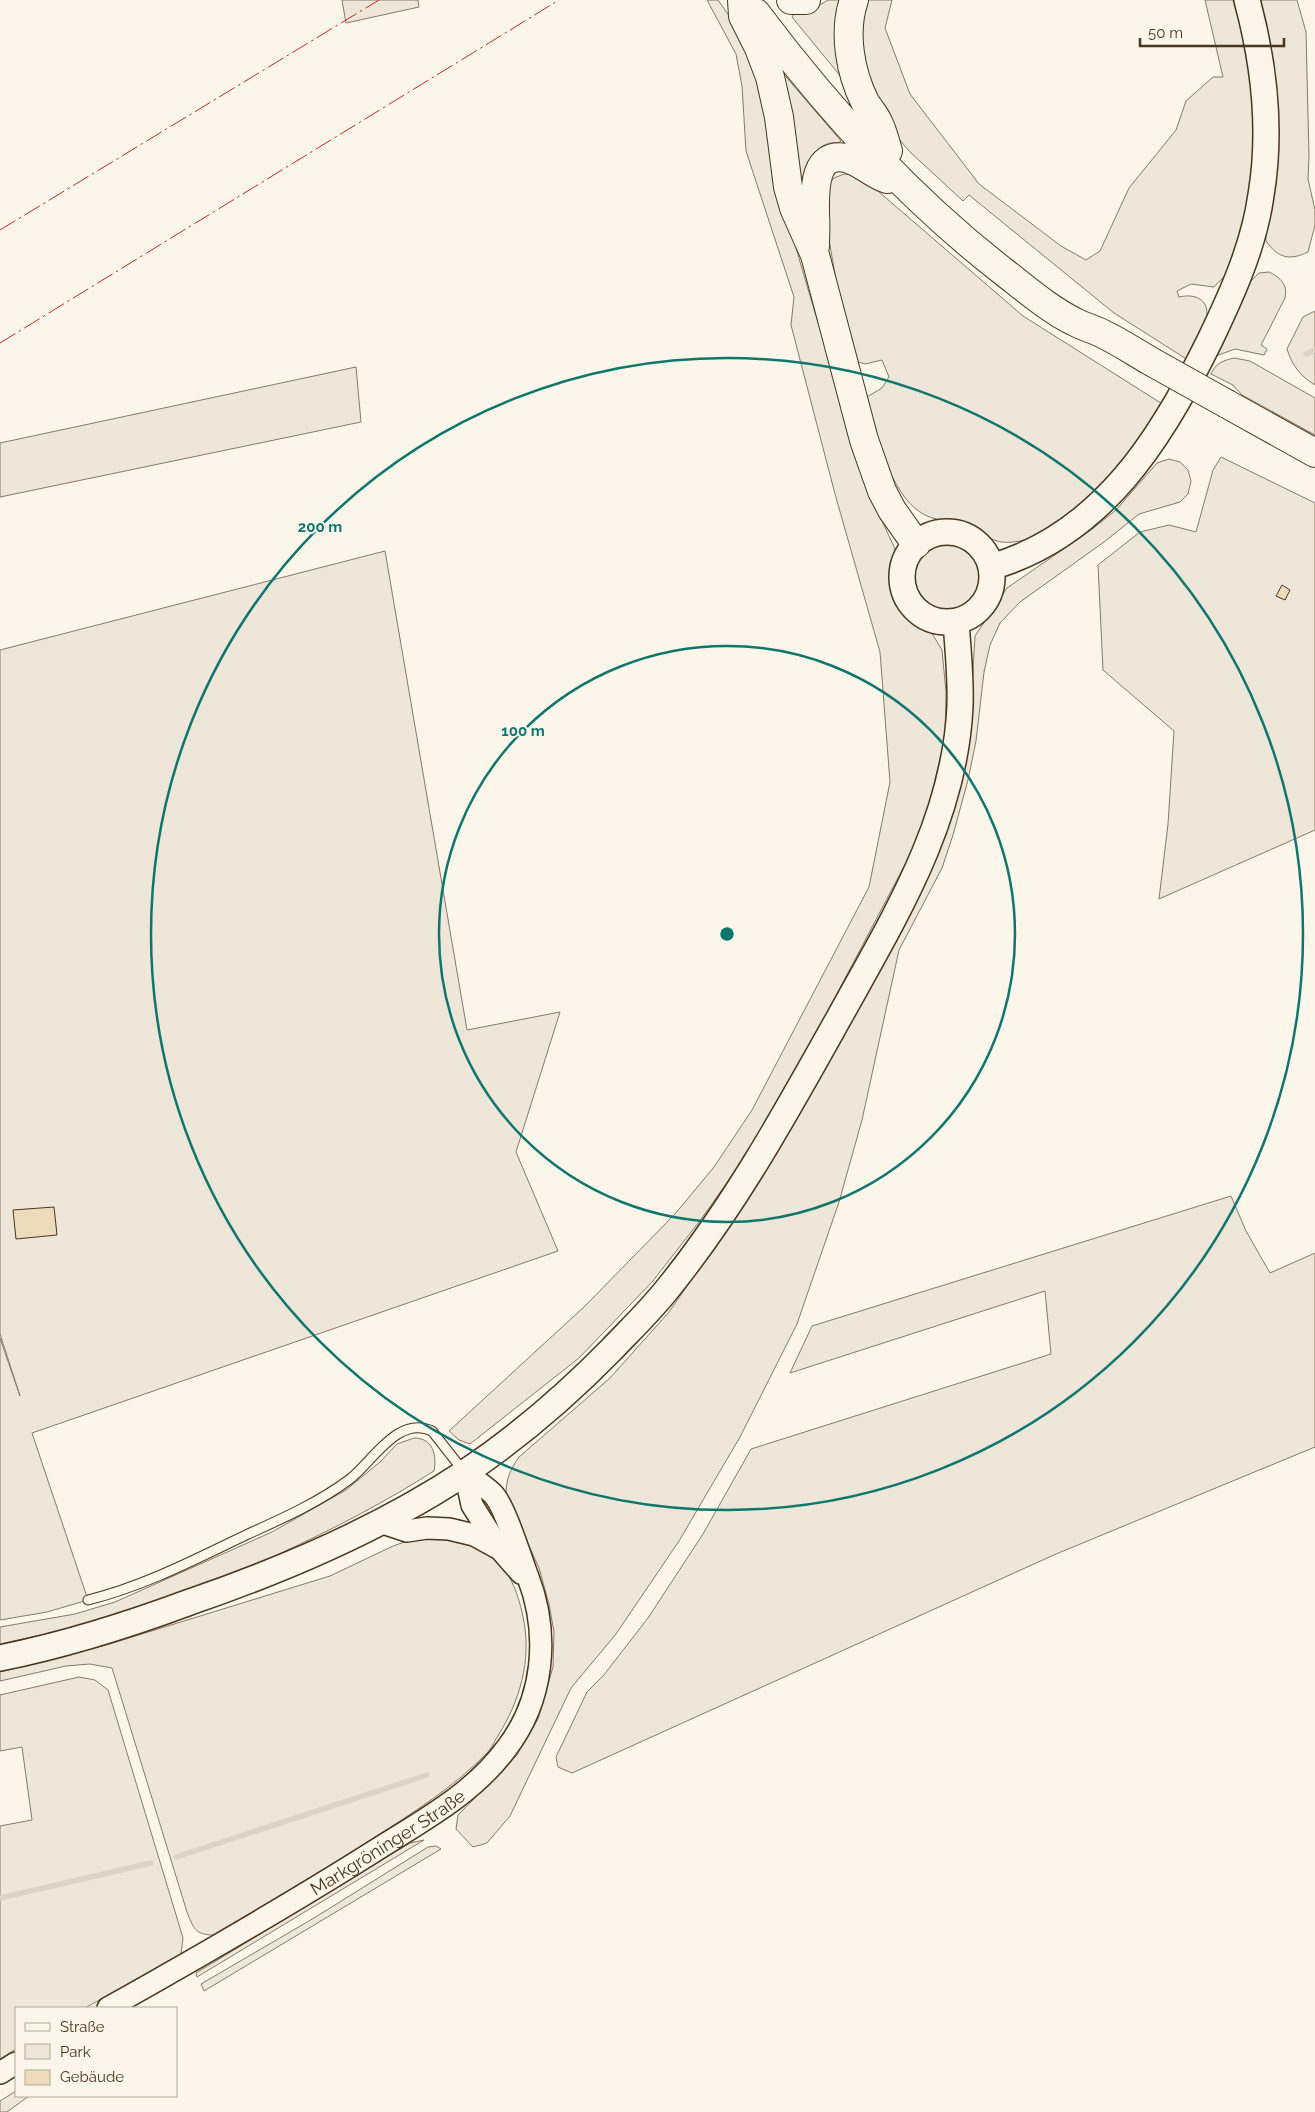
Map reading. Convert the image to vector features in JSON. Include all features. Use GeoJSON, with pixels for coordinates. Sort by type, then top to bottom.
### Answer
{"type":"FeatureCollection","features":[{"type":"Feature","properties":{"kind":"main road"},"geometry":{"type":"LineString","coordinates":[[742,0],[743,16],[759,48],[770,77],[779,116],[788,187],[794,208],[814,255],[846,378],[876,474],[892,510],[916,544]]}},
{"type":"Feature","properties":{"kind":"main road"},"geometry":{"type":"LineString","coordinates":[[746,0],[834,111],[903,185],[981,254],[1030,292],[1074,322],[1101,333],[1315,453]]}},
{"type":"Feature","properties":{"kind":"main road"},"geometry":{"type":"LineString","coordinates":[[762,0],[800,50],[888,152],[951,211],[1035,279],[1084,314],[1101,333]]}},
{"type":"Feature","properties":{"kind":"main road"},"geometry":{"type":"LineString","coordinates":[[791,0],[806,0]]}},
{"type":"Feature","properties":{"kind":"main road"},"geometry":{"type":"LineString","coordinates":[[854,0],[849,26],[850,52],[854,71],[866,103],[879,123],[888,152]]}},
{"type":"Feature","properties":{"kind":"main road"},"geometry":{"type":"LineString","coordinates":[[991,567],[1008,562],[1035,549],[1085,518],[1109,496],[1135,467],[1182,393],[1229,300],[1246,256],[1256,219],[1261,195],[1267,132],[1259,48],[1247,0]]}},
{"type":"Feature","properties":{"kind":"main road"},"geometry":{"type":"LineString","coordinates":[[814,255],[815,185],[817,175],[825,163],[835,158],[846,158],[859,163],[878,176],[903,185]]}},
{"type":"Feature","properties":{"kind":"main road"},"geometry":{"type":"LineString","coordinates":[[945,532],[965,536],[982,549],[991,567],[990,591],[985,602],[967,618],[956,622],[932,620],[922,615],[906,598],[901,575],[904,564],[916,544],[925,538],[945,532]]}},
{"type":"Feature","properties":{"kind":"main road"},"geometry":{"type":"LineString","coordinates":[[0,1658],[99,1633],[209,1596],[267,1574],[380,1522],[465,1473],[523,1429],[595,1366],[668,1288],[707,1236],[756,1161],[805,1080],[908,893],[933,836],[948,788],[958,725],[960,681],[956,622]]}},
{"type":"Feature","properties":{"kind":"street","name":"Markgröninger Straße"},"geometry":{"type":"LineString","coordinates":[[465,1473],[472,1506],[499,1548],[531,1585]]}},
{"type":"Feature","properties":{"kind":"street","name":"Markgröninger Straße"},"geometry":{"type":"LineString","coordinates":[[110,2007],[200,1957],[319,1886],[434,1813],[466,1791],[506,1749],[522,1724],[533,1695],[540,1671],[541,1635],[531,1585],[508,1524],[494,1495],[465,1473]]}},
{"type":"Feature","properties":{"kind":"street"},"geometry":{"type":"LineString","coordinates":[[380,1522],[407,1531],[427,1528],[449,1528],[474,1535],[499,1548]]}},
{"type":"Feature","properties":{"kind":"street"},"geometry":{"type":"LineString","coordinates":[[0,2073],[15,2064]]}},
{"type":"Feature","properties":{"kind":"lane"},"geometry":{"type":"LineString","coordinates":[[88,1600],[122,1591],[152,1580],[296,1512],[350,1479],[402,1431],[415,1427],[424,1428],[432,1432],[465,1473]]}},
{"type":"Feature","properties":{"kind":"green space"},"geometry":{"type":"Polygon","coordinates":[[[342,0],[418,0],[419,7],[346,23],[342,0]]]}},
{"type":"Feature","properties":{"kind":"green space"},"geometry":{"type":"Polygon","coordinates":[[[707,0],[718,0],[737,27],[758,72],[794,241],[836,383],[877,510],[895,549],[891,579],[895,597],[900,610],[933,635],[942,650],[946,692],[945,738],[928,809],[910,855],[821,1024],[746,1156],[699,1222],[652,1282],[579,1358],[470,1444],[459,1440],[449,1431],[585,1306],[675,1214],[714,1167],[752,1110],[869,887],[890,782],[880,652],[835,494],[791,325],[794,297],[746,151],[742,86],[736,54],[707,0]]]}},
{"type":"Feature","properties":{"kind":"green space"},"geometry":{"type":"Polygon","coordinates":[[[828,0],[844,0],[842,78],[792,17],[794,14],[808,12],[828,0]]]}},
{"type":"Feature","properties":{"kind":"green space"},"geometry":{"type":"Polygon","coordinates":[[[863,0],[892,0],[885,28],[910,94],[979,184],[1061,246],[1086,260],[1100,251],[1129,188],[1176,130],[1186,101],[1213,77],[1223,77],[1205,0],[1233,0],[1249,58],[1253,89],[1255,120],[1251,182],[1246,211],[1227,273],[1214,287],[1191,284],[1177,291],[1179,297],[1191,296],[1201,300],[1204,303],[1207,314],[1205,326],[1188,360],[1114,313],[969,195],[963,201],[908,150],[888,125],[872,100],[858,22],[863,0]]]}},
{"type":"Feature","properties":{"kind":"green space"},"geometry":{"type":"Polygon","coordinates":[[[1258,0],[1297,0],[1306,32],[1308,179],[1315,210],[1315,225],[1308,252],[1290,257],[1275,251],[1266,241],[1258,0]]]}},
{"type":"Feature","properties":{"kind":"green space"},"geometry":{"type":"Polygon","coordinates":[[[781,71],[841,141],[823,146],[812,156],[803,176],[802,191],[781,71]]]}},
{"type":"Feature","properties":{"kind":"green space"},"geometry":{"type":"Polygon","coordinates":[[[844,174],[854,175],[871,185],[1023,316],[1164,405],[1116,470],[1071,514],[1048,530],[1024,540],[996,541],[967,525],[925,515],[909,503],[900,491],[885,460],[865,398],[882,388],[889,377],[882,360],[865,364],[856,361],[840,303],[823,205],[824,189],[834,178],[844,174]]]}},
{"type":"Feature","properties":{"kind":"green space"},"geometry":{"type":"Polygon","coordinates":[[[1269,272],[1283,282],[1286,293],[1261,345],[1267,349],[1264,355],[1235,349],[1213,357],[1248,284],[1259,273],[1269,272]]]}},
{"type":"Feature","properties":{"kind":"green space"},"geometry":{"type":"Polygon","coordinates":[[[1315,311],[1315,385],[1297,370],[1287,349],[1303,317],[1315,311]]]}},
{"type":"Feature","properties":{"kind":"green space"},"geometry":{"type":"Polygon","coordinates":[[[1234,358],[1250,361],[1315,398],[1315,435],[1242,395],[1233,385],[1211,374],[1220,363],[1234,358]]]}},
{"type":"Feature","properties":{"kind":"green space"},"geometry":{"type":"Polygon","coordinates":[[[356,367],[361,422],[0,497],[0,443],[356,367]]]}},
{"type":"Feature","properties":{"kind":"green space"},"geometry":{"type":"Polygon","coordinates":[[[1221,457],[1315,503],[1315,830],[1159,899],[1168,824],[1174,731],[1103,670],[1098,565],[1140,532],[1169,525],[1196,532],[1213,470],[1221,457]]]}},
{"type":"Feature","properties":{"kind":"green space"},"geometry":{"type":"Polygon","coordinates":[[[1169,459],[1180,462],[1188,470],[1191,481],[1188,494],[1180,502],[1139,514],[1104,542],[1020,602],[1000,623],[990,645],[984,672],[976,741],[953,835],[942,868],[899,950],[862,1120],[839,1202],[797,1324],[740,1437],[679,1541],[616,1634],[571,1688],[510,1816],[487,1843],[473,1847],[456,1829],[458,1815],[517,1755],[538,1719],[553,1667],[554,1632],[549,1604],[539,1568],[506,1495],[511,1471],[519,1457],[610,1378],[669,1312],[756,1187],[867,994],[906,921],[946,833],[970,720],[975,636],[1007,588],[1091,530],[1116,510],[1157,463],[1169,459]]]}},
{"type":"Feature","properties":{"kind":"green space"},"geometry":{"type":"Polygon","coordinates":[[[954,543],[966,549],[975,558],[981,570],[979,590],[971,601],[954,611],[940,611],[923,601],[915,590],[913,570],[923,553],[934,545],[954,543]]]}},
{"type":"Feature","properties":{"kind":"green space"},"geometry":{"type":"Polygon","coordinates":[[[385,551],[467,1030],[560,1012],[516,1152],[558,1251],[32,1433],[88,1600],[47,1612],[0,1620],[0,1338],[20,1396],[0,1334],[0,650],[385,551]]]}},
{"type":"Feature","properties":{"kind":"green space"},"geometry":{"type":"Polygon","coordinates":[[[1231,1196],[1246,1231],[1270,1273],[1315,1253],[1315,1447],[1056,1554],[572,1773],[558,1767],[556,1757],[587,1692],[603,1676],[648,1618],[703,1534],[751,1449],[1051,1354],[1045,1291],[790,1373],[812,1326],[1231,1196]]]}},
{"type":"Feature","properties":{"kind":"green space"},"geometry":{"type":"Polygon","coordinates":[[[414,1438],[426,1441],[432,1448],[435,1459],[434,1471],[361,1514],[322,1534],[242,1570],[121,1615],[61,1631],[0,1644],[0,1627],[75,1614],[115,1602],[272,1532],[346,1490],[380,1462],[397,1444],[414,1438]]]}},
{"type":"Feature","properties":{"kind":"green space"},"geometry":{"type":"Polygon","coordinates":[[[446,1536],[477,1545],[486,1550],[501,1564],[516,1591],[522,1612],[526,1651],[522,1680],[513,1708],[492,1746],[461,1777],[419,1808],[335,1862],[213,1935],[198,1932],[187,1912],[112,1668],[90,1664],[66,1666],[0,1681],[0,1672],[106,1645],[330,1576],[393,1546],[416,1538],[446,1536]]]}},
{"type":"Feature","properties":{"kind":"green space"},"geometry":{"type":"Polygon","coordinates":[[[79,1677],[95,1680],[108,1690],[183,1938],[181,1954],[87,2007],[15,2007],[15,2050],[0,2059],[0,1826],[32,1820],[22,1747],[0,1751],[0,1695],[79,1677]]]}},
{"type":"Feature","properties":{"kind":"green space"},"geometry":{"type":"Polygon","coordinates":[[[424,1840],[197,1977],[196,1973],[410,1843],[424,1840]]]}},
{"type":"Feature","properties":{"kind":"green space"},"geometry":{"type":"Polygon","coordinates":[[[436,1846],[441,1849],[204,1991],[201,1984],[314,1918],[428,1847],[436,1846]]]}},
{"type":"Feature","properties":{"kind":"green space"},"geometry":{"type":"Polygon","coordinates":[[[15,2092],[15,2097],[28,2097],[7,2112],[0,2112],[0,2101],[15,2092]]]}},
{"type":"Feature","properties":{"kind":"building"},"geometry":{"type":"Polygon","coordinates":[[[1282,585],[1290,590],[1285,600],[1276,596],[1282,585]]]}},
{"type":"Feature","properties":{"kind":"building"},"geometry":{"type":"Polygon","coordinates":[[[54,1207],[57,1235],[16,1239],[13,1210],[54,1207]]]}},
{"type":"Feature","properties":{"kind":"waterway"},"geometry":{"type":"LineString","coordinates":[[1306,354],[1315,350]]}},
{"type":"Feature","properties":{"kind":"waterway"},"geometry":{"type":"LineString","coordinates":[[176,1857],[427,1775]]}},
{"type":"Feature","properties":{"kind":"waterway"},"geometry":{"type":"LineString","coordinates":[[0,1898],[151,1863]]}},
{"type":"Feature","properties":{"kind":"power"},"geometry":{"type":"LineString","coordinates":[[0,230],[379,0]]}},
{"type":"Feature","properties":{"kind":"power"},"geometry":{"type":"LineString","coordinates":[[0,343],[559,0]]}}]}
